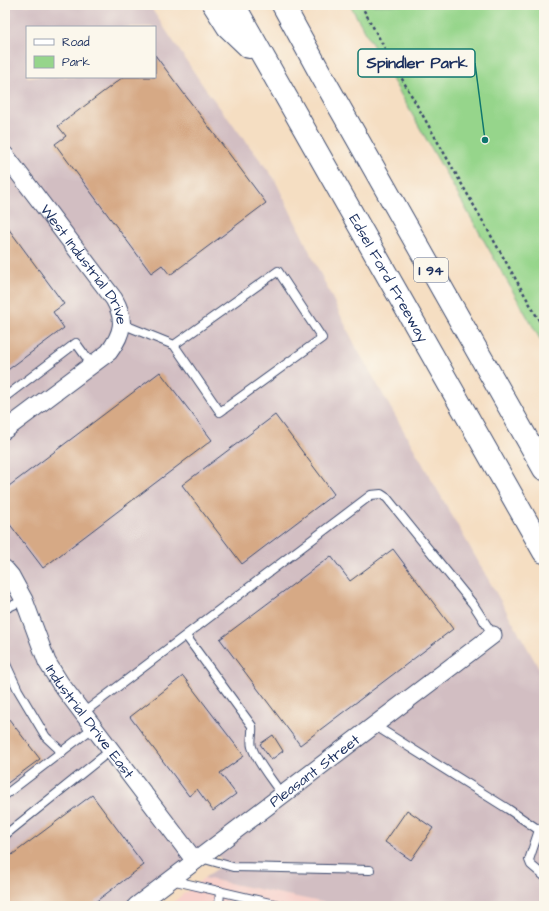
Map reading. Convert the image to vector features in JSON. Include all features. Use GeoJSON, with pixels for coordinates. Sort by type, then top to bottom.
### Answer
{"type":"FeatureCollection","features":[{"type":"Feature","properties":{"kind":"highway"},"geometry":{"type":"LineString","coordinates":[[214,5],[228,27],[267,64]]}},
{"type":"Feature","properties":{"kind":"highway","name":"Edsel Ford Freeway"},"geometry":{"type":"LineString","coordinates":[[234,5],[544,552]]}},
{"type":"Feature","properties":{"kind":"highway","name":"I 94"},"geometry":{"type":"LineString","coordinates":[[283,5],[318,71],[544,469]]}},
{"type":"Feature","properties":{"kind":"street","name":"West Industrial Drive"},"geometry":{"type":"LineString","coordinates":[[5,155],[114,299],[119,308],[122,324],[116,342],[109,352],[5,430]]}},
{"type":"Feature","properties":{"kind":"street","name":"Industrial Drive East"},"geometry":{"type":"LineString","coordinates":[[5,569],[24,600],[47,662],[60,683],[111,750],[198,859]]}},
{"type":"Feature","properties":{"kind":"street","name":"Pleasant Street"},"geometry":{"type":"LineString","coordinates":[[136,906],[493,635]]}},
{"type":"Feature","properties":{"kind":"lane"},"geometry":{"type":"LineString","coordinates":[[122,324],[174,345],[220,412],[322,338],[278,271],[174,345]]}},
{"type":"Feature","properties":{"kind":"lane"},"geometry":{"type":"LineString","coordinates":[[5,397],[76,343],[92,365]]}},
{"type":"Feature","properties":{"kind":"lane"},"geometry":{"type":"LineString","coordinates":[[83,713],[370,495],[381,494],[388,498],[473,604],[493,635]]}},
{"type":"Feature","properties":{"kind":"lane"},"geometry":{"type":"LineString","coordinates":[[5,609],[24,600]]}},
{"type":"Feature","properties":{"kind":"lane"},"geometry":{"type":"LineString","coordinates":[[186,636],[252,726],[252,745],[255,755],[282,795]]}},
{"type":"Feature","properties":{"kind":"lane"},"geometry":{"type":"LineString","coordinates":[[5,662],[18,690],[46,737],[62,752]]}},
{"type":"Feature","properties":{"kind":"lane"},"geometry":{"type":"LineString","coordinates":[[374,725],[541,828],[529,860],[531,865],[544,876]]}},
{"type":"Feature","properties":{"kind":"lane"},"geometry":{"type":"LineString","coordinates":[[5,795],[94,727]]}},
{"type":"Feature","properties":{"kind":"lane"},"geometry":{"type":"LineString","coordinates":[[5,834],[111,750]]}},
{"type":"Feature","properties":{"kind":"lane"},"geometry":{"type":"LineString","coordinates":[[198,859],[233,867],[370,870]]}},
{"type":"Feature","properties":{"kind":"lane"},"geometry":{"type":"LineString","coordinates":[[171,880],[283,906]]}},
{"type":"Feature","properties":{"kind":"lane"},"geometry":{"type":"LineString","coordinates":[[219,906],[220,891]]}},
{"type":"Feature","properties":{"kind":"path"},"geometry":{"type":"LineString","coordinates":[[362,5],[389,56],[544,328]]}},
{"type":"Feature","properties":{"kind":"shaded area"},"geometry":{"type":"Polygon","coordinates":[[[5,5],[149,5],[204,87],[274,178],[356,347],[544,677],[544,906],[340,906],[204,878],[224,864],[209,843],[126,906],[5,906],[5,5]]]}},
{"type":"Feature","properties":{"kind":"shaded area"},"geometry":{"type":"Polygon","coordinates":[[[204,878],[340,906],[168,906],[204,878]]]}},
{"type":"Feature","properties":{"kind":"green space"},"geometry":{"type":"Polygon","coordinates":[[[350,5],[544,5],[544,346],[350,5]]]}},
{"type":"Feature","properties":{"kind":"building"},"geometry":{"type":"Polygon","coordinates":[[[156,56],[266,203],[170,275],[162,265],[151,273],[55,144],[66,136],[58,126],[122,78],[156,78],[156,56]]]}},
{"type":"Feature","properties":{"kind":"building"},"geometry":{"type":"Polygon","coordinates":[[[5,224],[64,304],[53,312],[64,328],[5,372],[5,224]]]}},
{"type":"Feature","properties":{"kind":"building"},"geometry":{"type":"Polygon","coordinates":[[[160,372],[212,440],[43,568],[5,518],[5,489],[160,372]]]}},
{"type":"Feature","properties":{"kind":"building"},"geometry":{"type":"Polygon","coordinates":[[[275,415],[334,494],[242,564],[182,485],[275,415]]]}},
{"type":"Feature","properties":{"kind":"building"},"geometry":{"type":"Polygon","coordinates":[[[393,549],[453,629],[300,745],[220,639],[331,556],[350,581],[393,549]]]}},
{"type":"Feature","properties":{"kind":"building"},"geometry":{"type":"Polygon","coordinates":[[[183,676],[244,756],[220,773],[236,794],[213,811],[197,789],[189,796],[130,717],[183,676]]]}},
{"type":"Feature","properties":{"kind":"building"},"geometry":{"type":"Polygon","coordinates":[[[5,714],[40,759],[5,785],[5,714]]]}},
{"type":"Feature","properties":{"kind":"building"},"geometry":{"type":"Polygon","coordinates":[[[273,735],[283,751],[271,760],[260,744],[273,735]]]}},
{"type":"Feature","properties":{"kind":"building"},"geometry":{"type":"Polygon","coordinates":[[[92,795],[144,865],[90,906],[7,906],[5,904],[5,860],[92,795]]]}},
{"type":"Feature","properties":{"kind":"building"},"geometry":{"type":"Polygon","coordinates":[[[407,810],[433,828],[411,860],[385,842],[407,810]]]}},
{"type":"Feature","properties":{"kind":"place","name":"Spindler Park"},"geometry":{"type":"Point","coordinates":[485,140]}}]}
